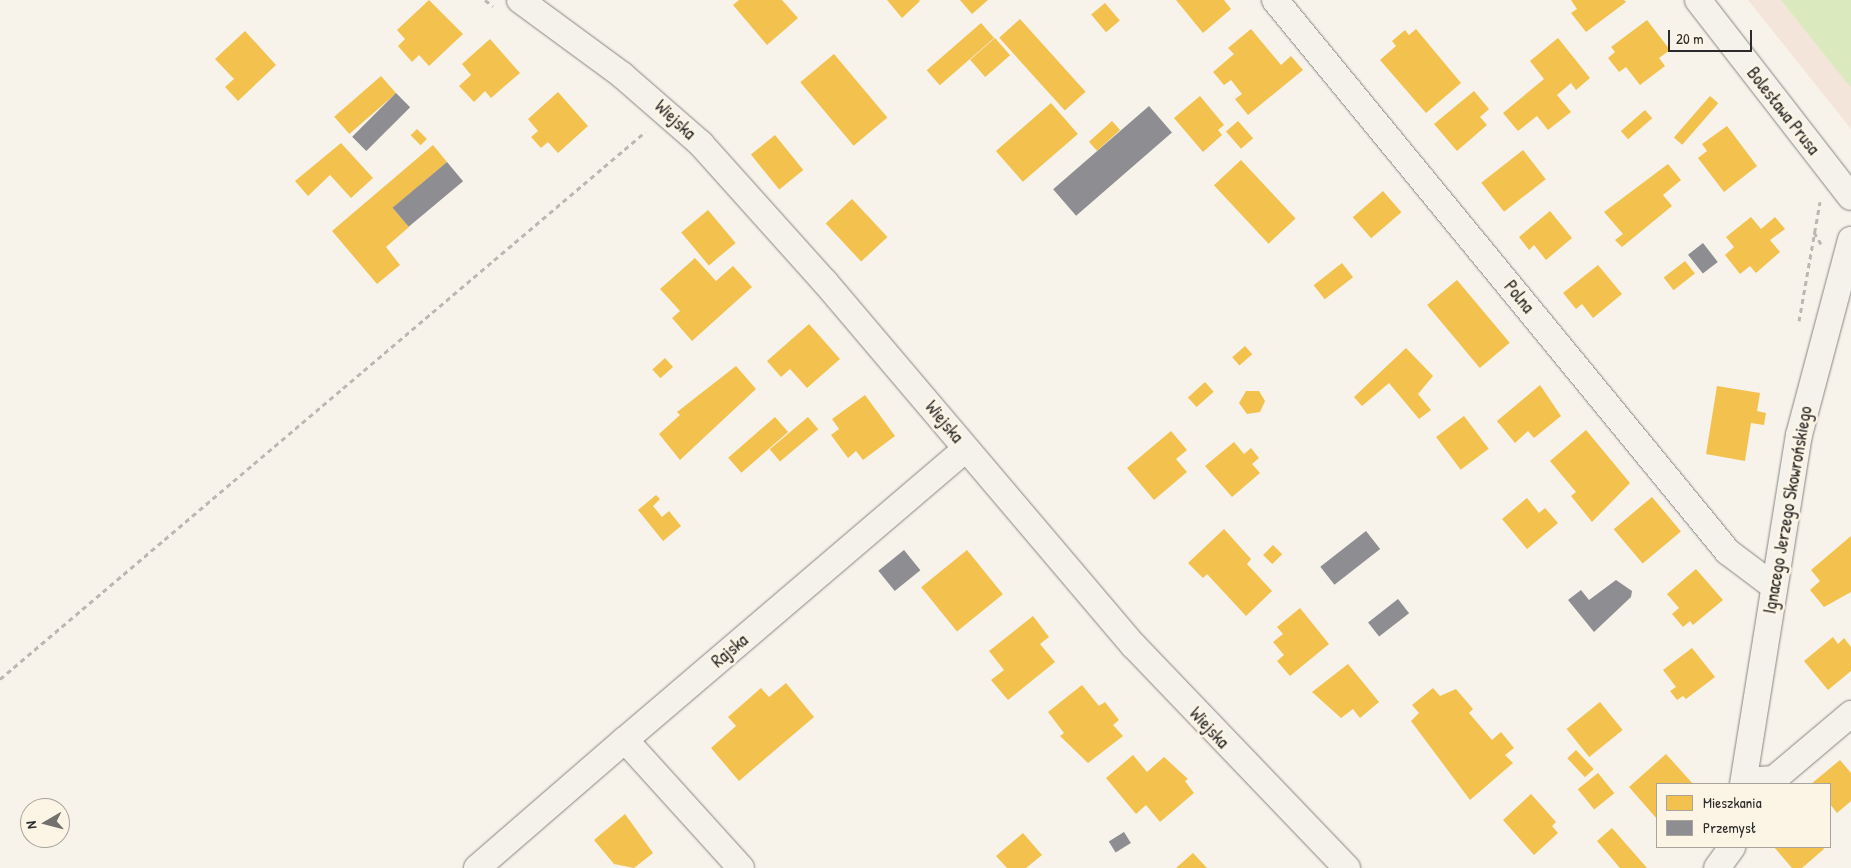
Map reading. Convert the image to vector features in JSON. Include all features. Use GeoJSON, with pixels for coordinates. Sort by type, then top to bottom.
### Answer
{"type":"FeatureCollection","features":[{"type":"Feature","properties":{"kind":"street","name":"Wiejska"},"geometry":{"type":"LineString","coordinates":[[520,0],[668,112],[825,282],[1134,646],[1347,868]]}},
{"type":"Feature","properties":{"kind":"street","name":"Polna"},"geometry":{"type":"LineString","coordinates":[[1275,0],[1728,552],[1772,585]]}},
{"type":"Feature","properties":{"kind":"street","name":"Bolesława Prusa"},"geometry":{"type":"LineString","coordinates":[[1698,0],[1851,197]]}},
{"type":"Feature","properties":{"kind":"street","name":"Ignacego Jerzego Skowrońskiego"},"geometry":{"type":"LineString","coordinates":[[1743,783],[1772,585],[1799,435],[1851,240]]}},
{"type":"Feature","properties":{"kind":"street","name":"Rajska"},"geometry":{"type":"LineString","coordinates":[[477,868],[966,449]]}},
{"type":"Feature","properties":{"kind":"street"},"geometry":{"type":"LineString","coordinates":[[1743,783],[1774,779],[1851,714]]}},
{"type":"Feature","properties":{"kind":"street"},"geometry":{"type":"LineString","coordinates":[[625,740],[741,868]]}},
{"type":"Feature","properties":{"kind":"street"},"geometry":{"type":"LineString","coordinates":[[1717,868],[1731,848]]}},
{"type":"Feature","properties":{"kind":"path"},"geometry":{"type":"LineString","coordinates":[[0,679],[668,112]]}},
{"type":"Feature","properties":{"kind":"path"},"geometry":{"type":"LineString","coordinates":[[1798,325],[1823,192]]}},
{"type":"Feature","properties":{"kind":"shaded area"},"geometry":{"type":"Polygon","coordinates":[[[1748,0],[1851,0],[1851,129],[1748,0]]]}},
{"type":"Feature","properties":{"kind":"green space"},"geometry":{"type":"Polygon","coordinates":[[[1781,0],[1851,0],[1851,88],[1781,0]]]}},
{"type":"Feature","properties":{"kind":"building: Mieszkania"},"geometry":{"type":"Polygon","coordinates":[[[429,0],[463,34],[429,66],[419,55],[412,62],[398,46],[405,39],[397,30],[429,0]]]}},
{"type":"Feature","properties":{"kind":"building: Mieszkania"},"geometry":{"type":"Polygon","coordinates":[[[739,0],[782,0],[798,18],[767,45],[733,5],[739,0]]]}},
{"type":"Feature","properties":{"kind":"building: Mieszkania"},"geometry":{"type":"Polygon","coordinates":[[[887,0],[919,0],[920,1],[902,18],[887,0]]]}},
{"type":"Feature","properties":{"kind":"building: Mieszkania"},"geometry":{"type":"Polygon","coordinates":[[[960,0],[988,0],[972,14],[960,0]]]}},
{"type":"Feature","properties":{"kind":"building: Mieszkania"},"geometry":{"type":"Polygon","coordinates":[[[1176,0],[1224,0],[1231,9],[1203,33],[1176,0]]]}},
{"type":"Feature","properties":{"kind":"building: Mieszkania"},"geometry":{"type":"Polygon","coordinates":[[[1571,0],[1624,0],[1626,2],[1586,32],[1571,13],[1577,9],[1571,0]]]}},
{"type":"Feature","properties":{"kind":"building: Mieszkania"},"geometry":{"type":"Polygon","coordinates":[[[1105,3],[1120,21],[1106,32],[1091,15],[1105,3]]]}},
{"type":"Feature","properties":{"kind":"building: Mieszkania"},"geometry":{"type":"Polygon","coordinates":[[[1020,19],[1086,92],[1065,111],[999,38],[1020,19]]]}},
{"type":"Feature","properties":{"kind":"building: Mieszkania"},"geometry":{"type":"Polygon","coordinates":[[[1647,20],[1670,50],[1659,58],[1665,66],[1640,85],[1626,67],[1619,72],[1608,58],[1615,52],[1611,47],[1647,20]]]}},
{"type":"Feature","properties":{"kind":"building: Mieszkania"},"geometry":{"type":"Polygon","coordinates":[[[981,23],[994,38],[940,85],[927,70],[981,23]]]}},
{"type":"Feature","properties":{"kind":"building: Mieszkania"},"geometry":{"type":"Polygon","coordinates":[[[1251,29],[1281,65],[1291,56],[1303,70],[1248,115],[1235,99],[1242,94],[1231,80],[1224,85],[1213,72],[1234,54],[1228,48],[1251,29]]]}},
{"type":"Feature","properties":{"kind":"building: Mieszkania"},"geometry":{"type":"Polygon","coordinates":[[[1416,29],[1461,83],[1426,113],[1380,60],[1396,46],[1392,41],[1405,30],[1409,35],[1416,29]]]}},
{"type":"Feature","properties":{"kind":"building: Mieszkania"},"geometry":{"type":"Polygon","coordinates":[[[245,31],[276,65],[238,101],[225,87],[234,79],[215,59],[245,31]]]}},
{"type":"Feature","properties":{"kind":"building: Mieszkania"},"geometry":{"type":"Polygon","coordinates":[[[995,38],[1010,55],[985,77],[970,60],[995,38]]]}},
{"type":"Feature","properties":{"kind":"building: Mieszkania"},"geometry":{"type":"Polygon","coordinates":[[[1558,38],[1590,78],[1576,90],[1571,83],[1557,95],[1571,112],[1548,130],[1537,116],[1518,131],[1503,113],[1544,79],[1530,61],[1558,38]]]}},
{"type":"Feature","properties":{"kind":"building: Mieszkania"},"geometry":{"type":"Polygon","coordinates":[[[490,39],[520,73],[491,98],[485,91],[474,102],[459,86],[471,75],[462,64],[490,39]]]}},
{"type":"Feature","properties":{"kind":"building: Mieszkania"},"geometry":{"type":"Polygon","coordinates":[[[834,54],[887,118],[854,146],[800,82],[834,54]]]}},
{"type":"Feature","properties":{"kind":"building: Mieszkania"},"geometry":{"type":"Polygon","coordinates":[[[381,76],[396,93],[349,134],[334,117],[381,76]]]}},
{"type":"Feature","properties":{"kind":"building: Mieszkania"},"geometry":{"type":"Polygon","coordinates":[[[1474,91],[1489,109],[1480,117],[1487,125],[1457,151],[1434,124],[1474,91]]]}},
{"type":"Feature","properties":{"kind":"building: Mieszkania"},"geometry":{"type":"Polygon","coordinates":[[[558,92],[588,126],[558,153],[548,142],[541,148],[531,137],[538,131],[528,119],[558,92]]]}},
{"type":"Feature","properties":{"kind":"building: Mieszkania"},"geometry":{"type":"Polygon","coordinates":[[[1200,96],[1224,125],[1218,130],[1222,135],[1203,152],[1174,118],[1200,96]]]}},
{"type":"Feature","properties":{"kind":"building: Mieszkania"},"geometry":{"type":"Polygon","coordinates":[[[1710,96],[1718,103],[1682,145],[1674,138],[1710,96]]]}},
{"type":"Feature","properties":{"kind":"building: Mieszkania"},"geometry":{"type":"Polygon","coordinates":[[[1051,103],[1078,134],[1023,182],[996,151],[1051,103]]]}},
{"type":"Feature","properties":{"kind":"building: Mieszkania"},"geometry":{"type":"Polygon","coordinates":[[[1645,110],[1652,118],[1628,139],[1621,131],[1645,110]]]}},
{"type":"Feature","properties":{"kind":"building: Mieszkania"},"geometry":{"type":"Polygon","coordinates":[[[1112,121],[1120,130],[1097,151],[1089,142],[1112,121]]]}},
{"type":"Feature","properties":{"kind":"building: Mieszkania"},"geometry":{"type":"Polygon","coordinates":[[[1238,121],[1253,138],[1241,149],[1226,131],[1238,121]]]}},
{"type":"Feature","properties":{"kind":"building: Mieszkania"},"geometry":{"type":"Polygon","coordinates":[[[1727,126],[1757,166],[1724,192],[1698,158],[1707,151],[1702,144],[1727,126]]]}},
{"type":"Feature","properties":{"kind":"building: Mieszkania"},"geometry":{"type":"Polygon","coordinates":[[[417,129],[427,139],[421,145],[411,135],[417,129]]]}},
{"type":"Feature","properties":{"kind":"building: Mieszkania"},"geometry":{"type":"Polygon","coordinates":[[[775,135],[803,170],[779,189],[751,155],[775,135]]]}},
{"type":"Feature","properties":{"kind":"building: Mieszkania"},"geometry":{"type":"Polygon","coordinates":[[[341,143],[373,178],[351,198],[330,175],[308,196],[295,181],[341,143]]]}},
{"type":"Feature","properties":{"kind":"building: Mieszkania"},"geometry":{"type":"Polygon","coordinates":[[[433,145],[447,162],[393,208],[409,227],[386,247],[400,265],[377,284],[332,231],[433,145]]]}},
{"type":"Feature","properties":{"kind":"building: Mieszkania"},"geometry":{"type":"Polygon","coordinates":[[[1523,150],[1546,179],[1504,212],[1481,183],[1523,150]]]}},
{"type":"Feature","properties":{"kind":"building: Mieszkania"},"geometry":{"type":"Polygon","coordinates":[[[1241,160],[1296,219],[1268,244],[1214,185],[1241,160]]]}},
{"type":"Feature","properties":{"kind":"building: Mieszkania"},"geometry":{"type":"Polygon","coordinates":[[[1668,164],[1681,180],[1663,195],[1672,206],[1622,247],[1615,240],[1623,234],[1604,212],[1668,164]]]}},
{"type":"Feature","properties":{"kind":"building: Mieszkania"},"geometry":{"type":"Polygon","coordinates":[[[1383,191],[1401,212],[1371,238],[1353,217],[1383,191]]]}},
{"type":"Feature","properties":{"kind":"building: Mieszkania"},"geometry":{"type":"Polygon","coordinates":[[[852,199],[887,237],[861,262],[826,224],[852,199]]]}},
{"type":"Feature","properties":{"kind":"building: Mieszkania"},"geometry":{"type":"Polygon","coordinates":[[[708,210],[736,243],[709,265],[681,232],[708,210]]]}},
{"type":"Feature","properties":{"kind":"building: Mieszkania"},"geometry":{"type":"Polygon","coordinates":[[[1550,211],[1572,238],[1546,260],[1534,245],[1529,250],[1519,237],[1550,211]]]}},
{"type":"Feature","properties":{"kind":"building: Mieszkania"},"geometry":{"type":"Polygon","coordinates":[[[1751,217],[1761,229],[1775,217],[1785,229],[1770,240],[1780,252],[1756,273],[1750,266],[1740,274],[1725,255],[1734,247],[1726,237],[1751,217]]]}},
{"type":"Feature","properties":{"kind":"building: Mieszkania"},"geometry":{"type":"Polygon","coordinates":[[[695,258],[716,281],[733,266],[752,287],[692,341],[672,318],[680,311],[660,289],[695,258]]]}},
{"type":"Feature","properties":{"kind":"building: Mieszkania"},"geometry":{"type":"Polygon","coordinates":[[[1685,261],[1695,274],[1674,290],[1664,278],[1685,261]]]}},
{"type":"Feature","properties":{"kind":"building: Mieszkania"},"geometry":{"type":"Polygon","coordinates":[[[1342,263],[1353,277],[1325,299],[1314,285],[1342,263]]]}},
{"type":"Feature","properties":{"kind":"building: Mieszkania"},"geometry":{"type":"Polygon","coordinates":[[[1598,265],[1622,294],[1593,318],[1582,304],[1576,309],[1563,293],[1598,265]]]}},
{"type":"Feature","properties":{"kind":"building: Mieszkania"},"geometry":{"type":"Polygon","coordinates":[[[1457,280],[1510,343],[1480,368],[1427,305],[1457,280]]]}},
{"type":"Feature","properties":{"kind":"building: Mieszkania"},"geometry":{"type":"Polygon","coordinates":[[[809,324],[840,359],[807,388],[790,369],[781,377],[767,361],[809,324]]]}},
{"type":"Feature","properties":{"kind":"building: Mieszkania"},"geometry":{"type":"Polygon","coordinates":[[[1245,346],[1252,354],[1239,365],[1232,357],[1245,346]]]}},
{"type":"Feature","properties":{"kind":"building: Mieszkania"},"geometry":{"type":"Polygon","coordinates":[[[1406,348],[1433,376],[1418,394],[1431,410],[1419,419],[1389,383],[1362,406],[1354,397],[1406,348]]]}},
{"type":"Feature","properties":{"kind":"building: Mieszkania"},"geometry":{"type":"Polygon","coordinates":[[[665,358],[673,367],[660,378],[652,369],[665,358]]]}},
{"type":"Feature","properties":{"kind":"building: Mieszkania"},"geometry":{"type":"Polygon","coordinates":[[[736,366],[756,389],[680,460],[659,434],[680,415],[677,412],[736,366]]]}},
{"type":"Feature","properties":{"kind":"building: Mieszkania"},"geometry":{"type":"Polygon","coordinates":[[[1205,382],[1214,392],[1197,407],[1188,397],[1205,382]]]}},
{"type":"Feature","properties":{"kind":"building: Mieszkania"},"geometry":{"type":"Polygon","coordinates":[[[1540,385],[1561,416],[1534,438],[1528,431],[1515,443],[1497,421],[1540,385]]]}},
{"type":"Feature","properties":{"kind":"building: Mieszkania"},"geometry":{"type":"Polygon","coordinates":[[[1717,386],[1760,393],[1757,411],[1766,413],[1764,425],[1751,423],[1745,461],[1706,454],[1717,386]]]}},
{"type":"Feature","properties":{"kind":"building: Mieszkania"},"geometry":{"type":"Polygon","coordinates":[[[1246,391],[1259,391],[1265,401],[1260,412],[1247,414],[1239,403],[1246,391]]]}},
{"type":"Feature","properties":{"kind":"building: Mieszkania"},"geometry":{"type":"Polygon","coordinates":[[[865,395],[895,436],[863,460],[856,451],[848,458],[831,435],[839,429],[832,419],[865,395]]]}},
{"type":"Feature","properties":{"kind":"building: Mieszkania"},"geometry":{"type":"Polygon","coordinates":[[[1464,416],[1489,449],[1461,470],[1436,437],[1464,416]]]}},
{"type":"Feature","properties":{"kind":"building: Mieszkania"},"geometry":{"type":"Polygon","coordinates":[[[775,417],[788,432],[741,473],[728,458],[775,417]]]}},
{"type":"Feature","properties":{"kind":"building: Mieszkania"},"geometry":{"type":"Polygon","coordinates":[[[808,417],[818,429],[780,461],[770,449],[808,417]]]}},
{"type":"Feature","properties":{"kind":"building: Mieszkania"},"geometry":{"type":"Polygon","coordinates":[[[1586,430],[1630,483],[1592,522],[1571,496],[1576,492],[1550,461],[1586,430]]]}},
{"type":"Feature","properties":{"kind":"building: Mieszkania"},"geometry":{"type":"Polygon","coordinates":[[[1171,431],[1187,450],[1176,459],[1187,472],[1154,500],[1127,468],[1171,431]]]}},
{"type":"Feature","properties":{"kind":"building: Mieszkania"},"geometry":{"type":"Polygon","coordinates":[[[1234,442],[1244,454],[1251,448],[1259,458],[1252,464],[1260,473],[1232,497],[1205,466],[1234,442]]]}},
{"type":"Feature","properties":{"kind":"building: Mieszkania"},"geometry":{"type":"Polygon","coordinates":[[[656,495],[660,499],[653,506],[662,517],[669,511],[681,526],[663,541],[638,510],[656,495]]]}},
{"type":"Feature","properties":{"kind":"building: Mieszkania"},"geometry":{"type":"Polygon","coordinates":[[[1652,497],[1681,531],[1643,564],[1614,529],[1652,497]]]}},
{"type":"Feature","properties":{"kind":"building: Mieszkania"},"geometry":{"type":"Polygon","coordinates":[[[1527,498],[1539,513],[1545,508],[1558,523],[1527,549],[1502,519],[1527,498]]]}},
{"type":"Feature","properties":{"kind":"building: Mieszkania"},"geometry":{"type":"Polygon","coordinates":[[[1224,529],[1251,559],[1247,564],[1272,591],[1246,616],[1207,574],[1203,578],[1188,563],[1224,529]]]}},
{"type":"Feature","properties":{"kind":"building: Mieszkania"},"geometry":{"type":"Polygon","coordinates":[[[1851,536],[1851,592],[1824,607],[1810,590],[1820,581],[1811,570],[1851,536]]]}},
{"type":"Feature","properties":{"kind":"building: Mieszkania"},"geometry":{"type":"Polygon","coordinates":[[[1273,545],[1282,554],[1272,564],[1263,555],[1273,545]]]}},
{"type":"Feature","properties":{"kind":"building: Mieszkania"},"geometry":{"type":"Polygon","coordinates":[[[967,550],[1003,594],[957,631],[921,587],[967,550]]]}},
{"type":"Feature","properties":{"kind":"building: Mieszkania"},"geometry":{"type":"Polygon","coordinates":[[[1696,569],[1723,600],[1693,625],[1690,621],[1683,627],[1672,614],[1679,608],[1667,594],[1696,569]]]}},
{"type":"Feature","properties":{"kind":"building: Mieszkania"},"geometry":{"type":"Polygon","coordinates":[[[1300,608],[1329,644],[1290,676],[1277,661],[1284,655],[1273,642],[1283,634],[1277,627],[1300,608]]]}},
{"type":"Feature","properties":{"kind":"building: Mieszkania"},"geometry":{"type":"Polygon","coordinates":[[[1033,616],[1049,637],[1040,644],[1055,662],[1008,700],[991,680],[1004,670],[989,651],[1033,616]]]}},
{"type":"Feature","properties":{"kind":"building: Mieszkania"},"geometry":{"type":"Polygon","coordinates":[[[1833,637],[1838,644],[1844,638],[1851,647],[1851,671],[1828,690],[1804,661],[1833,637]]]}},
{"type":"Feature","properties":{"kind":"building: Mieszkania"},"geometry":{"type":"Polygon","coordinates":[[[1692,648],[1715,677],[1686,699],[1683,696],[1677,700],[1670,691],[1676,687],[1663,670],[1692,648]]]}},
{"type":"Feature","properties":{"kind":"building: Mieszkania"},"geometry":{"type":"Polygon","coordinates":[[[1348,664],[1379,702],[1360,718],[1353,709],[1341,718],[1312,692],[1348,664]]]}},
{"type":"Feature","properties":{"kind":"building: Mieszkania"},"geometry":{"type":"Polygon","coordinates":[[[786,683],[814,717],[739,781],[711,748],[736,726],[728,717],[761,688],[769,697],[786,683]]]}},
{"type":"Feature","properties":{"kind":"building: Mieszkania"},"geometry":{"type":"Polygon","coordinates":[[[1082,685],[1099,706],[1105,702],[1119,720],[1113,725],[1123,736],[1088,763],[1060,736],[1064,733],[1048,712],[1082,685]]]}},
{"type":"Feature","properties":{"kind":"building: Mieszkania"},"geometry":{"type":"Polygon","coordinates":[[[1433,688],[1440,696],[1456,689],[1473,709],[1469,713],[1492,740],[1501,732],[1514,748],[1505,755],[1513,763],[1470,800],[1411,721],[1419,713],[1412,705],[1433,688]]]}},
{"type":"Feature","properties":{"kind":"building: Mieszkania"},"geometry":{"type":"Polygon","coordinates":[[[1600,702],[1623,730],[1589,757],[1567,729],[1600,702]]]}},
{"type":"Feature","properties":{"kind":"building: Mieszkania"},"geometry":{"type":"Polygon","coordinates":[[[1576,750],[1594,769],[1585,777],[1567,758],[1576,750]]]}},
{"type":"Feature","properties":{"kind":"building: Mieszkania"},"geometry":{"type":"Polygon","coordinates":[[[1666,754],[1692,783],[1656,783],[1656,818],[1629,787],[1666,754]]]}},
{"type":"Feature","properties":{"kind":"building: Mieszkania"},"geometry":{"type":"Polygon","coordinates":[[[1133,755],[1147,772],[1164,757],[1188,779],[1185,781],[1194,793],[1160,822],[1146,805],[1136,814],[1106,778],[1133,755]]]}},
{"type":"Feature","properties":{"kind":"building: Mieszkania"},"geometry":{"type":"Polygon","coordinates":[[[1840,760],[1851,773],[1851,801],[1837,813],[1831,805],[1831,783],[1812,783],[1840,760]]]}},
{"type":"Feature","properties":{"kind":"building: Mieszkania"},"geometry":{"type":"Polygon","coordinates":[[[1598,773],[1614,793],[1594,810],[1578,789],[1598,773]]]}},
{"type":"Feature","properties":{"kind":"building: Mieszkania"},"geometry":{"type":"Polygon","coordinates":[[[1531,794],[1556,822],[1552,826],[1558,833],[1534,855],[1503,820],[1531,794]]]}},
{"type":"Feature","properties":{"kind":"building: Mieszkania"},"geometry":{"type":"Polygon","coordinates":[[[625,814],[653,853],[634,868],[614,864],[594,840],[625,814]]]}},
{"type":"Feature","properties":{"kind":"building: Mieszkania"},"geometry":{"type":"Polygon","coordinates":[[[1612,828],[1647,868],[1620,868],[1597,841],[1612,828]]]}},
{"type":"Feature","properties":{"kind":"building: Mieszkania"},"geometry":{"type":"Polygon","coordinates":[[[1023,833],[1042,855],[1026,868],[1007,868],[996,856],[1023,833]]]}},
{"type":"Feature","properties":{"kind":"building: Mieszkania"},"geometry":{"type":"Polygon","coordinates":[[[1775,848],[1824,848],[1802,868],[1792,868],[1775,848]]]}},
{"type":"Feature","properties":{"kind":"building: Mieszkania"},"geometry":{"type":"Polygon","coordinates":[[[1193,853],[1207,868],[1176,868],[1193,853]]]}},
{"type":"Feature","properties":{"kind":"building: Przemysł"},"geometry":{"type":"Polygon","coordinates":[[[396,93],[410,107],[366,151],[352,137],[396,93]]]}},
{"type":"Feature","properties":{"kind":"building: Przemysł"},"geometry":{"type":"Polygon","coordinates":[[[1149,106],[1172,132],[1076,216],[1053,189],[1149,106]]]}},
{"type":"Feature","properties":{"kind":"building: Przemysł"},"geometry":{"type":"Polygon","coordinates":[[[447,162],[463,181],[409,227],[393,208],[447,162]]]}},
{"type":"Feature","properties":{"kind":"building: Przemysł"},"geometry":{"type":"Polygon","coordinates":[[[1703,243],[1718,262],[1703,274],[1688,255],[1703,243]]]}},
{"type":"Feature","properties":{"kind":"building: Przemysł"},"geometry":{"type":"Polygon","coordinates":[[[1366,531],[1380,549],[1334,585],[1320,567],[1366,531]]]}},
{"type":"Feature","properties":{"kind":"building: Przemysł"},"geometry":{"type":"Polygon","coordinates":[[[904,550],[920,570],[895,591],[878,571],[904,550]]]}},
{"type":"Feature","properties":{"kind":"building: Przemysł"},"geometry":{"type":"Polygon","coordinates":[[[1616,580],[1632,591],[1631,597],[1594,632],[1568,600],[1581,590],[1589,600],[1616,580]]]}},
{"type":"Feature","properties":{"kind":"building: Przemysł"},"geometry":{"type":"Polygon","coordinates":[[[1398,599],[1409,613],[1379,637],[1368,622],[1398,599]]]}},
{"type":"Feature","properties":{"kind":"building: Przemysł"},"geometry":{"type":"Polygon","coordinates":[[[1124,832],[1131,843],[1116,853],[1109,842],[1124,832]]]}}]}
